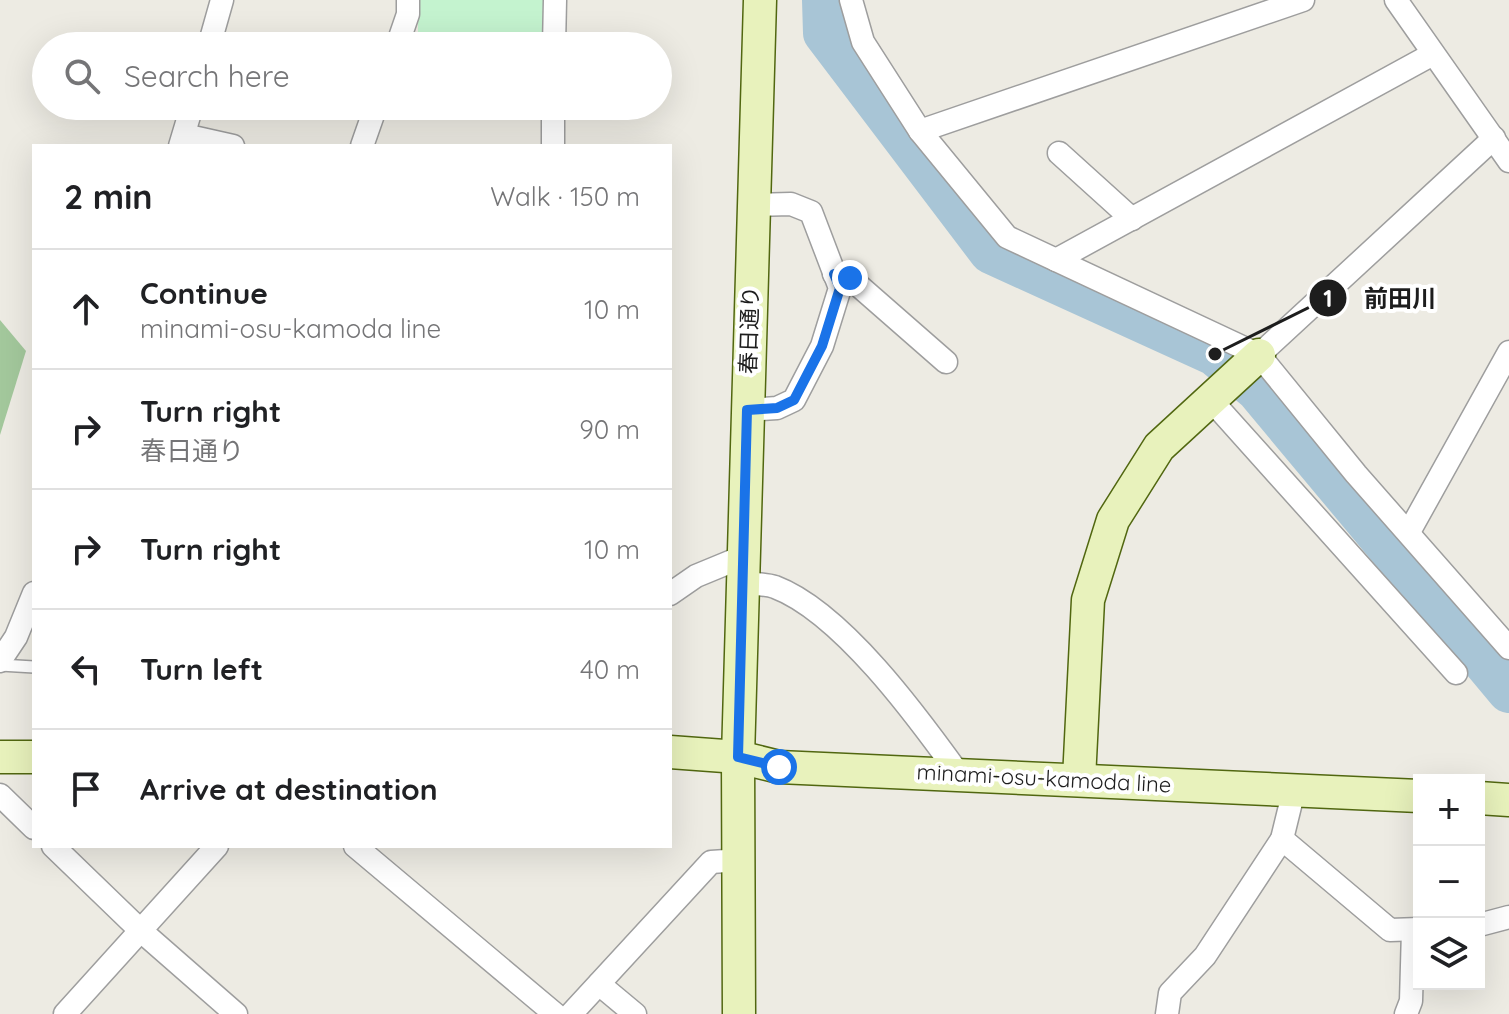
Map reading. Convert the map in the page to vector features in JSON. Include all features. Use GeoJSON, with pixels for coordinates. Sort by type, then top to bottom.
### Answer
{"type":"FeatureCollection","features":[{"type":"Feature","properties":{"kind":"street"},"geometry":{"type":"LineString","coordinates":[[213,32],[222,0]]}},
{"type":"Feature","properties":{"kind":"street"},"geometry":{"type":"LineString","coordinates":[[402,32],[408,14],[408,0]]}},
{"type":"Feature","properties":{"kind":"street"},"geometry":{"type":"LineString","coordinates":[[554,32],[555,0]]}},
{"type":"Feature","properties":{"kind":"street","name":"春日通り"},"geometry":{"type":"LineString","coordinates":[[739,1014],[741,860],[738,757],[760,0]]}},
{"type":"Feature","properties":{"kind":"street"},"geometry":{"type":"LineString","coordinates":[[851,0],[863,42],[920,131],[1007,237],[1259,355],[1409,532],[1507,639]]}},
{"type":"Feature","properties":{"kind":"street"},"geometry":{"type":"LineString","coordinates":[[920,131],[1303,0]]}},
{"type":"Feature","properties":{"kind":"street"},"geometry":{"type":"LineString","coordinates":[[1396,0],[1509,161]]}},
{"type":"Feature","properties":{"kind":"street"},"geometry":{"type":"LineString","coordinates":[[1056,260],[1433,54]]}},
{"type":"Feature","properties":{"kind":"street"},"geometry":{"type":"LineString","coordinates":[[188,120],[182,140],[216,144]]}},
{"type":"Feature","properties":{"kind":"street"},"geometry":{"type":"LineString","coordinates":[[363,144],[371,120]]}},
{"type":"Feature","properties":{"kind":"street"},"geometry":{"type":"LineString","coordinates":[[553,120],[553,144]]}},
{"type":"Feature","properties":{"kind":"street"},"geometry":{"type":"LineString","coordinates":[[1079,779],[1088,600],[1113,520],[1159,447],[1494,138]]}},
{"type":"Feature","properties":{"kind":"street"},"geometry":{"type":"LineString","coordinates":[[1059,153],[1132,219]]}},
{"type":"Feature","properties":{"kind":"street"},"geometry":{"type":"LineString","coordinates":[[747,410],[777,408],[794,400],[822,346],[840,288],[811,212],[791,204],[753,205]]}},
{"type":"Feature","properties":{"kind":"street"},"geometry":{"type":"LineString","coordinates":[[834,274],[850,278],[946,362]]}},
{"type":"Feature","properties":{"kind":"street"},"geometry":{"type":"LineString","coordinates":[[1409,532],[1509,352]]}},
{"type":"Feature","properties":{"kind":"street"},"geometry":{"type":"LineString","coordinates":[[1218,392],[1456,673]]}},
{"type":"Feature","properties":{"kind":"street"},"geometry":{"type":"LineString","coordinates":[[672,591],[743,570],[827,618],[923,725],[958,773]]}},
{"type":"Feature","properties":{"kind":"street"},"geometry":{"type":"LineString","coordinates":[[0,663],[16,637],[32,598]]}},
{"type":"Feature","properties":{"kind":"street","name":"minami-osu-kamoda line"},"geometry":{"type":"LineString","coordinates":[[672,752],[738,757],[779,767],[1413,796]]}},
{"type":"Feature","properties":{"kind":"street"},"geometry":{"type":"LineString","coordinates":[[0,757],[32,757]]}},
{"type":"Feature","properties":{"kind":"street"},"geometry":{"type":"LineString","coordinates":[[1167,1014],[1170,993],[1205,956],[1282,839],[1294,790]]}},
{"type":"Feature","properties":{"kind":"street"},"geometry":{"type":"LineString","coordinates":[[0,795],[32,826]]}},
{"type":"Feature","properties":{"kind":"street"},"geometry":{"type":"LineString","coordinates":[[1485,798],[1509,800]]}},
{"type":"Feature","properties":{"kind":"street"},"geometry":{"type":"LineString","coordinates":[[1282,839],[1390,930],[1413,930]]}},
{"type":"Feature","properties":{"kind":"street"},"geometry":{"type":"LineString","coordinates":[[55,848],[140,930],[236,1014]]}},
{"type":"Feature","properties":{"kind":"street"},"geometry":{"type":"LineString","coordinates":[[65,1014],[215,848]]}},
{"type":"Feature","properties":{"kind":"street"},"geometry":{"type":"LineString","coordinates":[[357,848],[555,1014]]}},
{"type":"Feature","properties":{"kind":"street"},"geometry":{"type":"LineString","coordinates":[[571,1014],[711,862],[741,860]]}},
{"type":"Feature","properties":{"kind":"street"},"geometry":{"type":"LineString","coordinates":[[1485,923],[1509,917]]}},
{"type":"Feature","properties":{"kind":"street"},"geometry":{"type":"LineString","coordinates":[[1406,1014],[1411,1001],[1413,973]]}},
{"type":"Feature","properties":{"kind":"street"},"geometry":{"type":"LineString","coordinates":[[599,984],[635,1014]]}},
{"type":"Feature","properties":{"kind":"lane"},"geometry":{"type":"LineString","coordinates":[[0,663],[32,667]]}},
{"type":"Feature","properties":{"kind":"green space"},"geometry":{"type":"Polygon","coordinates":[[[418,0],[547,0],[546,32],[418,32],[418,0]]]}},
{"type":"Feature","properties":{"kind":"green space"},"geometry":{"type":"Polygon","coordinates":[[[0,320],[26,351],[0,435],[0,320]]]}},
{"type":"Feature","properties":{"kind":"waterway"},"geometry":{"type":"LineString","coordinates":[[824,0],[825,33],[991,252],[1215,354],[1257,389],[1509,691]]}},
{"type":"Feature","properties":{"kind":"place","name":"前田川"},"geometry":{"type":"Point","coordinates":[1215,354]}},
{"type":"Feature","properties":{"kind":"route"},"geometry":{"type":"LineString","coordinates":[[779,767],[738,757],[747,410],[777,408],[794,400],[822,346],[840,288],[834,274],[850,278]]}}]}
